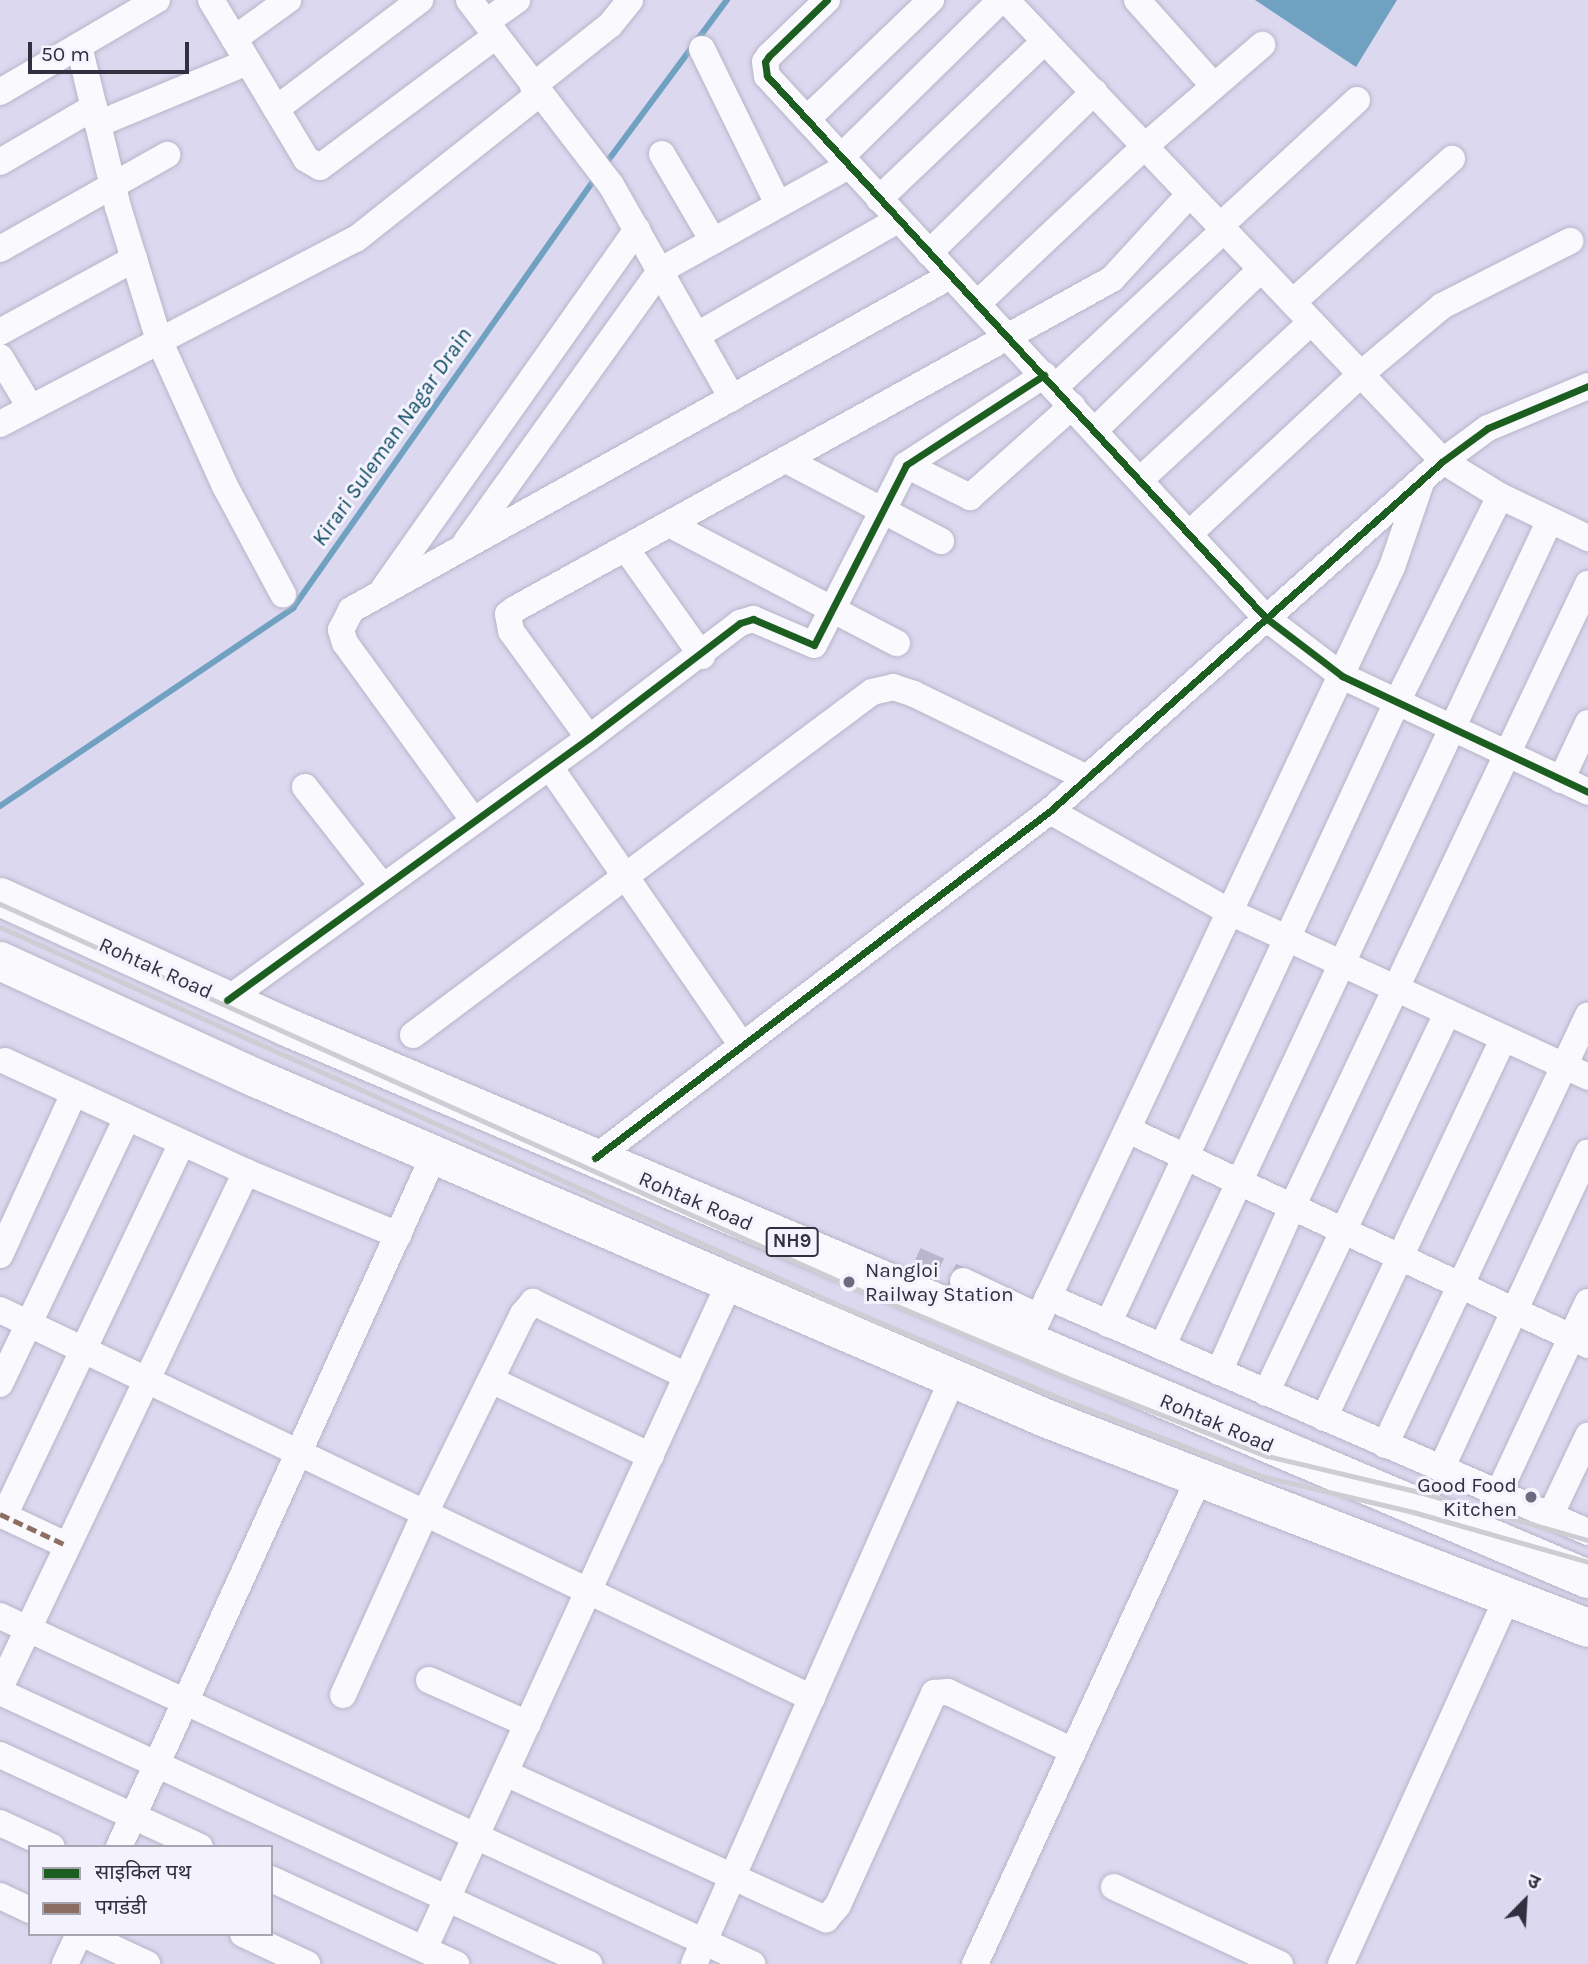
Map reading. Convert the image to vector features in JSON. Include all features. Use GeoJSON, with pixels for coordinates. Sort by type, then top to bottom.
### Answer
{"type":"FeatureCollection","features":[{"type":"Feature","properties":{"kind":"highway","name":"Rohtak Road"},"geometry":{"type":"LineString","coordinates":[[0,897],[227,1000],[595,1158],[1038,1319],[1588,1579]]}},
{"type":"Feature","properties":{"kind":"highway"},"geometry":{"type":"LineString","coordinates":[[0,961],[435,1155],[953,1378],[1199,1478],[1588,1628]]}},
{"type":"Feature","properties":{"kind":"highway"},"geometry":{"type":"LineString","coordinates":[[534,1198],[557,1142]]}},
{"type":"Feature","properties":{"kind":"street"},"geometry":{"type":"LineString","coordinates":[[211,0],[306,159],[320,167],[491,29],[517,0]]}},
{"type":"Feature","properties":{"kind":"street"},"geometry":{"type":"LineString","coordinates":[[234,39],[288,0]]}},
{"type":"Feature","properties":{"kind":"street"},"geometry":{"type":"LineString","coordinates":[[276,109],[420,0]]}},
{"type":"Feature","properties":{"kind":"street"},"geometry":{"type":"LineString","coordinates":[[469,0],[536,91],[611,185],[732,398]]}},
{"type":"Feature","properties":{"kind":"street"},"geometry":{"type":"LineString","coordinates":[[0,424],[356,239],[536,91],[610,25],[630,0]]}},
{"type":"Feature","properties":{"kind":"street"},"geometry":{"type":"LineString","coordinates":[[827,0],[765,62],[767,76],[1266,618],[1342,676],[1588,792]]}},
{"type":"Feature","properties":{"kind":"street"},"geometry":{"type":"LineString","coordinates":[[807,119],[931,0]]}},
{"type":"Feature","properties":{"kind":"street"},"geometry":{"type":"LineString","coordinates":[[461,549],[661,270],[778,205],[845,161],[1004,0],[1443,461],[1500,496],[1588,538]]}},
{"type":"Feature","properties":{"kind":"street"},"geometry":{"type":"LineString","coordinates":[[1136,0],[1214,86]]}},
{"type":"Feature","properties":{"kind":"street"},"geometry":{"type":"LineString","coordinates":[[0,92],[148,3]]}},
{"type":"Feature","properties":{"kind":"street"},"geometry":{"type":"LineString","coordinates":[[879,199],[1045,41]]}},
{"type":"Feature","properties":{"kind":"street"},"geometry":{"type":"LineString","coordinates":[[977,304],[1145,146],[1262,45]]}},
{"type":"Feature","properties":{"kind":"street"},"geometry":{"type":"LineString","coordinates":[[79,46],[113,184],[159,340],[225,486],[283,594]]}},
{"type":"Feature","properties":{"kind":"street"},"geometry":{"type":"LineString","coordinates":[[702,49],[778,205]]}},
{"type":"Feature","properties":{"kind":"street"},"geometry":{"type":"LineString","coordinates":[[0,162],[96,116],[248,62]]}},
{"type":"Feature","properties":{"kind":"street"},"geometry":{"type":"LineString","coordinates":[[929,254],[1094,92]]}},
{"type":"Feature","properties":{"kind":"street"},"geometry":{"type":"LineString","coordinates":[[906,465],[970,497],[1057,389],[1357,100]]}},
{"type":"Feature","properties":{"kind":"street"},"geometry":{"type":"LineString","coordinates":[[662,154],[713,241]]}},
{"type":"Feature","properties":{"kind":"street"},"geometry":{"type":"LineString","coordinates":[[0,249],[167,155]]}},
{"type":"Feature","properties":{"kind":"street"},"geometry":{"type":"LineString","coordinates":[[1293,302],[1452,159]]}},
{"type":"Feature","properties":{"kind":"street"},"geometry":{"type":"LineString","coordinates":[[589,738],[511,631],[508,614],[1112,279],[1190,194]]}},
{"type":"Feature","properties":{"kind":"street"},"geometry":{"type":"LineString","coordinates":[[697,334],[898,220]]}},
{"type":"Feature","properties":{"kind":"street"},"geometry":{"type":"LineString","coordinates":[[379,595],[637,229]]}},
{"type":"Feature","properties":{"kind":"street"},"geometry":{"type":"LineString","coordinates":[[1189,534],[1361,374],[1442,306],[1570,241]]}},
{"type":"Feature","properties":{"kind":"street"},"geometry":{"type":"LineString","coordinates":[[0,332],[134,259]]}},
{"type":"Feature","properties":{"kind":"street"},"geometry":{"type":"LineString","coordinates":[[1095,430],[1261,269]]}},
{"type":"Feature","properties":{"kind":"street"},"geometry":{"type":"LineString","coordinates":[[474,821],[345,643],[344,620],[351,610],[950,276]]}},
{"type":"Feature","properties":{"kind":"street"},"geometry":{"type":"LineString","coordinates":[[1140,480],[1311,322]]}},
{"type":"Feature","properties":{"kind":"street"},"geometry":{"type":"LineString","coordinates":[[0,357],[30,407]]}},
{"type":"Feature","properties":{"kind":"street"},"geometry":{"type":"LineString","coordinates":[[595,1158],[741,1044],[1051,811],[1443,461],[1488,428],[1588,386]]}},
{"type":"Feature","properties":{"kind":"street"},"geometry":{"type":"LineString","coordinates":[[227,1000],[702,656],[746,619],[814,645],[906,465],[1057,389]]}},
{"type":"Feature","properties":{"kind":"street"},"geometry":{"type":"LineString","coordinates":[[786,460],[941,541]]}},
{"type":"Feature","properties":{"kind":"street"},"geometry":{"type":"LineString","coordinates":[[1038,1319],[1342,676],[1392,567],[1422,482]]}},
{"type":"Feature","properties":{"kind":"street"},"geometry":{"type":"LineString","coordinates":[[1108,1324],[1397,702],[1500,496]]}},
{"type":"Feature","properties":{"kind":"street"},"geometry":{"type":"LineString","coordinates":[[1162,1347],[1550,520]]}},
{"type":"Feature","properties":{"kind":"street"},"geometry":{"type":"LineString","coordinates":[[671,525],[897,643]]}},
{"type":"Feature","properties":{"kind":"street"},"geometry":{"type":"LineString","coordinates":[[627,550],[702,656]]}},
{"type":"Feature","properties":{"kind":"street"},"geometry":{"type":"LineString","coordinates":[[1219,1372],[1292,1206],[1588,584]]}},
{"type":"Feature","properties":{"kind":"street"},"geometry":{"type":"LineString","coordinates":[[413,1034],[872,692],[894,687],[1087,778]]}},
{"type":"Feature","properties":{"kind":"street"},"geometry":{"type":"LineString","coordinates":[[1561,779],[1588,723]]}},
{"type":"Feature","properties":{"kind":"street"},"geometry":{"type":"LineString","coordinates":[[550,766],[741,1044]]}},
{"type":"Feature","properties":{"kind":"street"},"geometry":{"type":"LineString","coordinates":[[305,787],[383,887]]}},
{"type":"Feature","properties":{"kind":"street"},"geometry":{"type":"LineString","coordinates":[[1051,811],[1232,913],[1576,1071]]}},
{"type":"Feature","properties":{"kind":"street"},"geometry":{"type":"LineString","coordinates":[[1266,1393],[1346,1232],[1448,1013]]}},
{"type":"Feature","properties":{"kind":"street"},"geometry":{"type":"LineString","coordinates":[[1385,1445],[1459,1285],[1576,1071],[1588,1016]]}},
{"type":"Feature","properties":{"kind":"street"},"geometry":{"type":"LineString","coordinates":[[1324,1418],[1504,1038]]}},
{"type":"Feature","properties":{"kind":"street"},"geometry":{"type":"LineString","coordinates":[[5,1061],[246,1172],[398,1235]]}},
{"type":"Feature","properties":{"kind":"street"},"geometry":{"type":"LineString","coordinates":[[0,1255],[74,1093]]}},
{"type":"Feature","properties":{"kind":"street"},"geometry":{"type":"LineString","coordinates":[[0,1384],[127,1118]]}},
{"type":"Feature","properties":{"kind":"street"},"geometry":{"type":"LineString","coordinates":[[1128,1130],[1580,1341]]}},
{"type":"Feature","properties":{"kind":"street"},"geometry":{"type":"LineString","coordinates":[[66,1545],[2,1515],[182,1143]]}},
{"type":"Feature","properties":{"kind":"street"},"geometry":{"type":"LineString","coordinates":[[1441,1469],[1588,1153]]}},
{"type":"Feature","properties":{"kind":"street"},"geometry":{"type":"LineString","coordinates":[[120,1845],[435,1155]]}},
{"type":"Feature","properties":{"kind":"street"},"geometry":{"type":"LineString","coordinates":[[246,1172],[26,1628],[0,1690],[589,1964]]}},
{"type":"Feature","properties":{"kind":"street"},"geometry":{"type":"LineString","coordinates":[[963,1281],[1038,1319],[1108,1324],[1588,1532]]}},
{"type":"Feature","properties":{"kind":"street"},"geometry":{"type":"LineString","coordinates":[[424,1949],[730,1282]]}},
{"type":"Feature","properties":{"kind":"street"},"geometry":{"type":"LineString","coordinates":[[343,1695],[426,1511],[533,1302],[687,1376]]}},
{"type":"Feature","properties":{"kind":"street"},"geometry":{"type":"LineString","coordinates":[[1498,1494],[1580,1341],[1588,1302]]}},
{"type":"Feature","properties":{"kind":"street"},"geometry":{"type":"LineString","coordinates":[[0,1310],[426,1511],[811,1698]]}},
{"type":"Feature","properties":{"kind":"street"},"geometry":{"type":"LineString","coordinates":[[699,1953],[953,1378]]}},
{"type":"Feature","properties":{"kind":"street"},"geometry":{"type":"LineString","coordinates":[[491,1380],[651,1456]]}},
{"type":"Feature","properties":{"kind":"street"},"geometry":{"type":"LineString","coordinates":[[1550,1516],[1588,1436]]}},
{"type":"Feature","properties":{"kind":"street"},"geometry":{"type":"LineString","coordinates":[[975,1964],[1071,1750],[1199,1478]]}},
{"type":"Feature","properties":{"kind":"street"},"geometry":{"type":"LineString","coordinates":[[1341,1964],[1507,1596]]}},
{"type":"Feature","properties":{"kind":"street"},"geometry":{"type":"LineString","coordinates":[[0,1616],[477,1836],[699,1953],[752,1964]]}},
{"type":"Feature","properties":{"kind":"street"},"geometry":{"type":"LineString","coordinates":[[429,1680],[528,1724]]}},
{"type":"Feature","properties":{"kind":"street"},"geometry":{"type":"LineString","coordinates":[[505,1773],[816,1918],[826,1919],[834,1914],[929,1700],[940,1690],[1071,1750]]}},
{"type":"Feature","properties":{"kind":"street"},"geometry":{"type":"LineString","coordinates":[[0,1755],[196,1845]]}},
{"type":"Feature","properties":{"kind":"street"},"geometry":{"type":"LineString","coordinates":[[0,1823],[48,1845]]}},
{"type":"Feature","properties":{"kind":"street"},"geometry":{"type":"LineString","coordinates":[[273,1880],[456,1964]]}},
{"type":"Feature","properties":{"kind":"street"},"geometry":{"type":"LineString","coordinates":[[1114,1887],[1280,1964]]}},
{"type":"Feature","properties":{"kind":"street"},"geometry":{"type":"LineString","coordinates":[[0,1896],[28,1909]]}},
{"type":"Feature","properties":{"kind":"street"},"geometry":{"type":"LineString","coordinates":[[65,1964],[80,1936]]}},
{"type":"Feature","properties":{"kind":"street"},"geometry":{"type":"LineString","coordinates":[[85,1936],[147,1964]]}},
{"type":"Feature","properties":{"kind":"street"},"geometry":{"type":"LineString","coordinates":[[247,1936],[307,1964]]}},
{"type":"Feature","properties":{"kind":"water"},"geometry":{"type":"Polygon","coordinates":[[[1255,0],[1397,0],[1356,67],[1255,0]]]}},
{"type":"Feature","properties":{"kind":"waterway","name":"Kirari Suleman Nagar Drain"},"geometry":{"type":"LineString","coordinates":[[604,166],[727,0]]}},
{"type":"Feature","properties":{"kind":"waterway","name":"Kirari Suleman Nagar Drain"},"geometry":{"type":"LineString","coordinates":[[0,806],[293,608],[596,177]]}},
{"type":"Feature","properties":{"kind":"tunnel"},"geometry":{"type":"LineString","coordinates":[[915,1260],[963,1281]]}},
{"type":"Feature","properties":{"kind":"railway"},"geometry":{"type":"LineString","coordinates":[[0,904],[845,1284],[1065,1377],[1267,1456],[1419,1492],[1588,1540]]}},
{"type":"Feature","properties":{"kind":"railway"},"geometry":{"type":"LineString","coordinates":[[0,927],[836,1304],[1057,1397],[1261,1476],[1413,1512],[1588,1562]]}},
{"type":"Feature","properties":{"kind":"marked path"},"geometry":{"type":"LineString","coordinates":[[0,1514],[66,1545]]}},
{"type":"Feature","properties":{"kind":"cycle path"},"geometry":{"type":"LineString","coordinates":[[827,0],[769,56],[765,62],[767,76],[1266,618],[1342,676],[1588,792]]}},
{"type":"Feature","properties":{"kind":"cycle path"},"geometry":{"type":"LineString","coordinates":[[227,1000],[589,738],[740,623],[753,619],[814,645],[906,465],[1044,375]]}},
{"type":"Feature","properties":{"kind":"cycle path"},"geometry":{"type":"LineString","coordinates":[[595,1158],[1050,811],[1443,461],[1488,428],[1588,386]]}},
{"type":"Feature","properties":{"kind":"place","name":"Nangloi Railway Station"},"geometry":{"type":"Point","coordinates":[849,1282]}},
{"type":"Feature","properties":{"kind":"place","name":"Good Food Kitchen"},"geometry":{"type":"Point","coordinates":[1531,1497]}}]}
